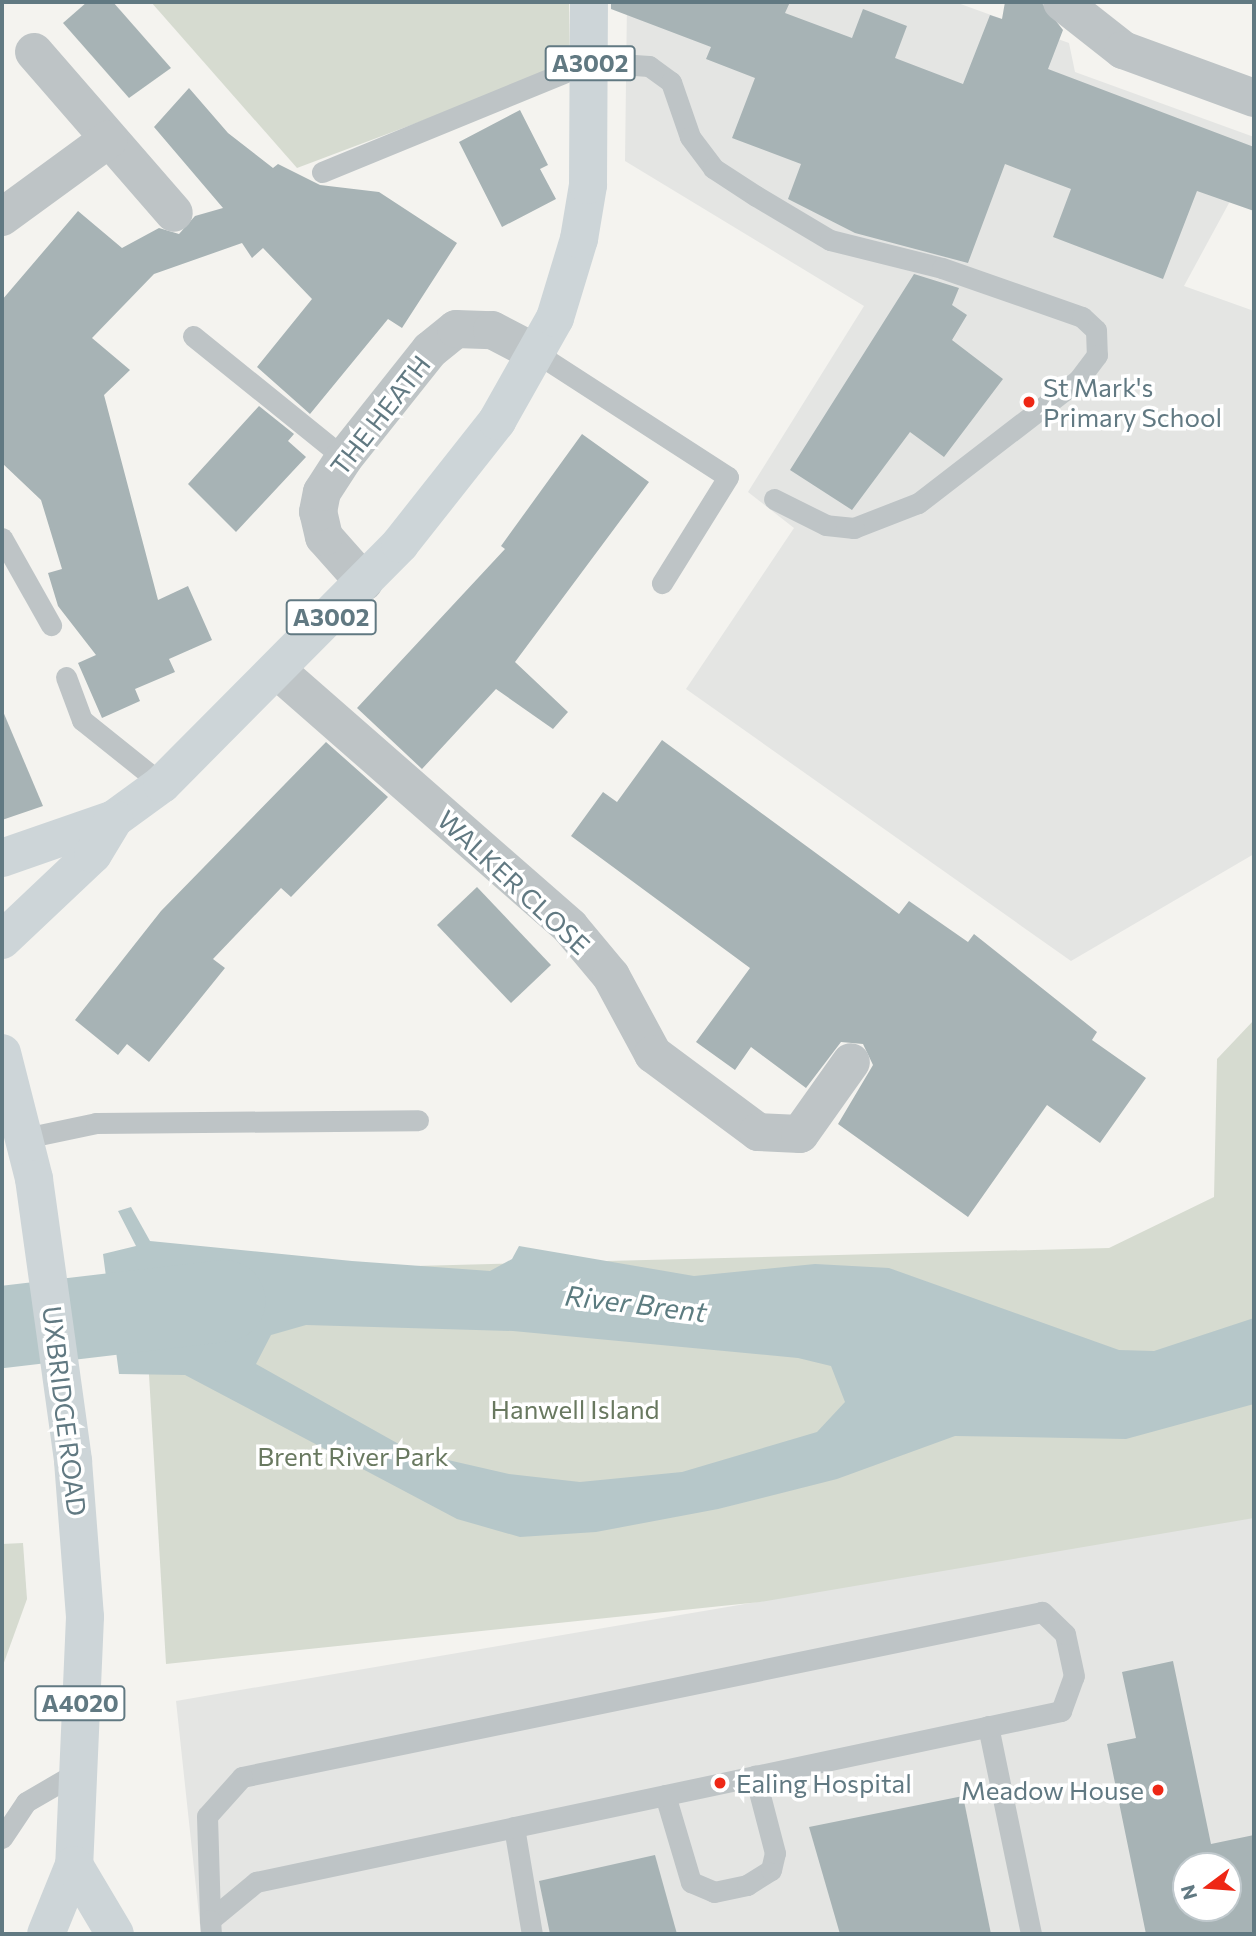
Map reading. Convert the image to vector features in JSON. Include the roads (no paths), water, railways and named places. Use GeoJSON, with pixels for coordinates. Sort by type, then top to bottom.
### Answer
{"type":"FeatureCollection","features":[{"type":"Feature","properties":{"kind":"main road","name":"A3002"},"geometry":{"type":"LineString","coordinates":[[2,858],[114,819],[162,784],[279,672],[364,582],[469,459],[538,354],[579,239],[588,185],[589,2]]}},
{"type":"Feature","properties":{"kind":"main road","name":"A3002"},"geometry":{"type":"LineString","coordinates":[[2,940],[93,854],[114,819]]}},
{"type":"Feature","properties":{"kind":"main road","name":"UXBRIDGE ROAD"},"geometry":{"type":"LineString","coordinates":[[2,1053],[34,1179],[73,1461],[85,1617],[74,1865],[46,1934]]}},
{"type":"Feature","properties":{"kind":"main road"},"geometry":{"type":"LineString","coordinates":[[74,1865],[115,1934]]}},
{"type":"Feature","properties":{"kind":"street"},"geometry":{"type":"LineString","coordinates":[[1062,2],[1123,50],[1254,98]]}},
{"type":"Feature","properties":{"kind":"street"},"geometry":{"type":"LineString","coordinates":[[34,52],[174,213]]}},
{"type":"Feature","properties":{"kind":"street"},"geometry":{"type":"LineString","coordinates":[[2,217],[109,139]]}},
{"type":"Feature","properties":{"kind":"street","name":"THE HEATH"},"geometry":{"type":"LineString","coordinates":[[364,582],[324,537],[318,512],[322,492],[344,458],[430,351],[456,329],[492,330],[538,354]]}},
{"type":"Feature","properties":{"kind":"street","name":"WALKER CLOSE"},"geometry":{"type":"LineString","coordinates":[[279,672],[570,927],[611,976],[653,1054],[758,1132],[800,1134],[851,1062]]}},
{"type":"Feature","properties":{"kind":"lane"},"geometry":{"type":"LineString","coordinates":[[322,172],[590,62],[662,72],[671,82],[690,137],[713,168],[831,240],[942,268],[1082,317],[1096,330],[1097,355],[1078,380],[918,503],[854,528],[826,525],[774,499]]}},
{"type":"Feature","properties":{"kind":"lane"},"geometry":{"type":"LineString","coordinates":[[193,336],[344,458]]}},
{"type":"Feature","properties":{"kind":"lane"},"geometry":{"type":"LineString","coordinates":[[538,354],[727,477],[662,583]]}},
{"type":"Feature","properties":{"kind":"lane"},"geometry":{"type":"LineString","coordinates":[[2,538],[51,625]]}},
{"type":"Feature","properties":{"kind":"lane"},"geometry":{"type":"LineString","coordinates":[[66,677],[82,720],[162,784]]}},
{"type":"Feature","properties":{"kind":"lane"},"geometry":{"type":"LineString","coordinates":[[25,1138],[96,1124],[418,1120]]}},
{"type":"Feature","properties":{"kind":"lane"},"geometry":{"type":"LineString","coordinates":[[1042,1612],[1065,1634],[1074,1676],[1061,1711],[256,1882],[210,1927],[207,1816],[242,1777],[1042,1612]]}},
{"type":"Feature","properties":{"kind":"lane"},"geometry":{"type":"LineString","coordinates":[[988,1726],[1031,1934]]}},
{"type":"Feature","properties":{"kind":"lane"},"geometry":{"type":"LineString","coordinates":[[2,1838],[26,1802],[76,1773]]}},
{"type":"Feature","properties":{"kind":"lane"},"geometry":{"type":"LineString","coordinates":[[665,1795],[691,1881],[714,1892],[747,1885],[771,1870],[775,1853],[755,1776]]}},
{"type":"Feature","properties":{"kind":"lane"},"geometry":{"type":"LineString","coordinates":[[514,1827],[532,1934]]}},
{"type":"Feature","properties":{"kind":"water"},"geometry":{"type":"Polygon","coordinates":[[[131,1207],[150,1241],[352,1261],[490,1271],[512,1259],[519,1246],[694,1276],[815,1264],[889,1268],[1119,1350],[1154,1351],[1254,1318],[1254,1404],[1126,1439],[955,1436],[837,1479],[718,1509],[596,1532],[520,1537],[457,1519],[185,1375],[119,1374],[103,1254],[136,1246],[118,1211],[131,1207]],[[306,1325],[271,1335],[256,1364],[413,1452],[509,1474],[580,1482],[682,1472],[817,1432],[845,1402],[831,1366],[798,1358],[513,1331],[306,1325]]]}},
{"type":"Feature","properties":{"kind":"waterway","name":"River Brent"},"geometry":{"type":"LineString","coordinates":[[2,1327],[224,1301]]}},
{"type":"Feature","properties":{"kind":"place","name":"St Mark's Primary School"},"geometry":{"type":"Point","coordinates":[1029,402]}},
{"type":"Feature","properties":{"kind":"place","name":"Ealing Hospital"},"geometry":{"type":"Point","coordinates":[720,1783]}},
{"type":"Feature","properties":{"kind":"place","name":"Meadow House"},"geometry":{"type":"Point","coordinates":[1158,1790]}},
{"type":"Feature","properties":{"kind":"park label","name":"Hanwell Island"},"geometry":{"type":"Point","coordinates":[575,1409]}},
{"type":"Feature","properties":{"kind":"park label","name":"Brent River Park"},"geometry":{"type":"Point","coordinates":[353,1456]}}]}
